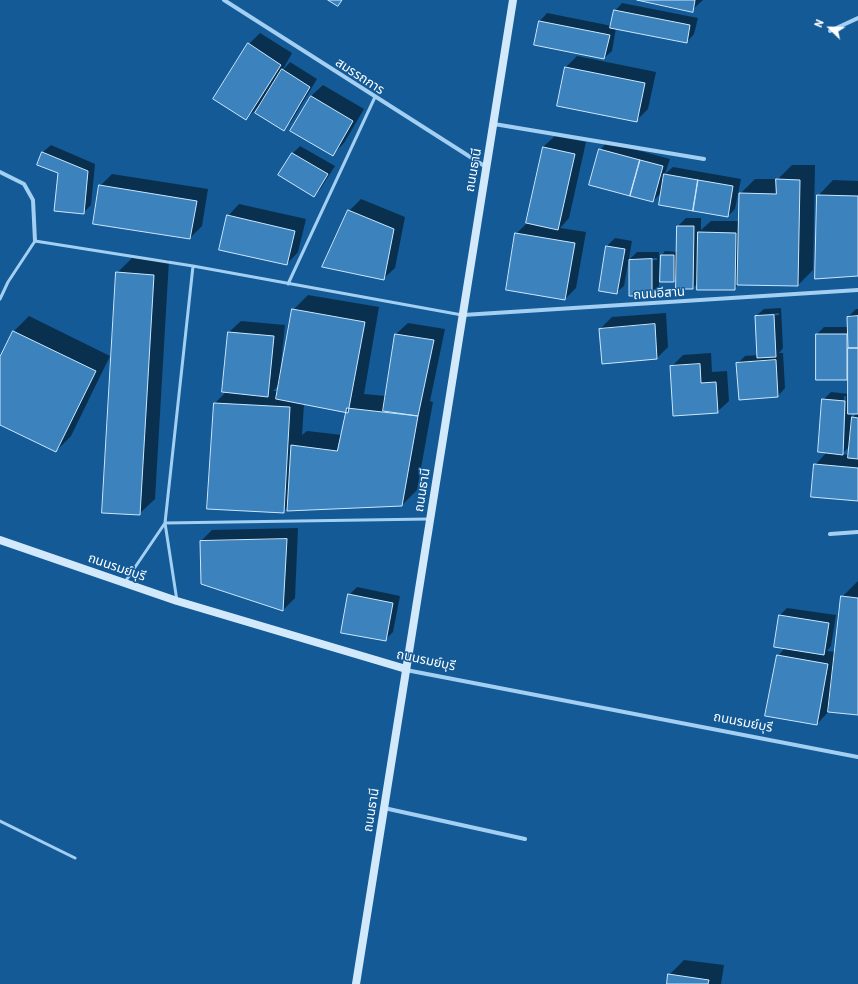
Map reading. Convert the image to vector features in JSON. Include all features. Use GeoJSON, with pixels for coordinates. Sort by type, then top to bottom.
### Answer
{"type":"FeatureCollection","features":[{"type":"Feature","properties":{"kind":"street","name":"สมรรถการ"},"geometry":{"type":"LineString","coordinates":[[224,0],[486,167]]}},
{"type":"Feature","properties":{"kind":"street","name":"ถนนธานี"},"geometry":{"type":"LineString","coordinates":[[356,984],[513,0]]}},
{"type":"Feature","properties":{"kind":"street"},"geometry":{"type":"LineString","coordinates":[[830,31],[858,18]]}},
{"type":"Feature","properties":{"kind":"street"},"geometry":{"type":"LineString","coordinates":[[494,124],[704,159]]}},
{"type":"Feature","properties":{"kind":"street"},"geometry":{"type":"LineString","coordinates":[[0,172],[24,184],[33,200],[35,241]]}},
{"type":"Feature","properties":{"kind":"street","name":"ถนนอีสาน"},"geometry":{"type":"LineString","coordinates":[[462,315],[858,290]]}},
{"type":"Feature","properties":{"kind":"street"},"geometry":{"type":"LineString","coordinates":[[830,534],[858,532]]}},
{"type":"Feature","properties":{"kind":"street","name":"ถนนรมย์บุรี"},"geometry":{"type":"LineString","coordinates":[[0,540],[178,600],[406,670],[858,757]]}},
{"type":"Feature","properties":{"kind":"street"},"geometry":{"type":"LineString","coordinates":[[384,808],[525,839]]}},
{"type":"Feature","properties":{"kind":"lane"},"geometry":{"type":"LineString","coordinates":[[288,284],[375,97]]}},
{"type":"Feature","properties":{"kind":"lane"},"geometry":{"type":"LineString","coordinates":[[0,299],[8,282],[35,241],[193,266],[462,315]]}},
{"type":"Feature","properties":{"kind":"lane"},"geometry":{"type":"LineString","coordinates":[[178,600],[165,523],[193,266]]}},
{"type":"Feature","properties":{"kind":"lane"},"geometry":{"type":"LineString","coordinates":[[165,523],[430,519]]}},
{"type":"Feature","properties":{"kind":"lane"},"geometry":{"type":"LineString","coordinates":[[125,582],[165,523]]}},
{"type":"Feature","properties":{"kind":"lane"},"geometry":{"type":"LineString","coordinates":[[0,821],[75,858]]}},
{"type":"Feature","properties":{"kind":"building"},"geometry":{"type":"Polygon","coordinates":[[[328,0],[342,0],[338,6],[328,0]]]}},
{"type":"Feature","properties":{"kind":"building"},"geometry":{"type":"Polygon","coordinates":[[[637,0],[695,0],[693,12],[637,0]]]}},
{"type":"Feature","properties":{"kind":"building"},"geometry":{"type":"Polygon","coordinates":[[[614,10],[690,25],[687,43],[610,28],[614,10]]]}},
{"type":"Feature","properties":{"kind":"building"},"geometry":{"type":"Polygon","coordinates":[[[539,21],[610,35],[604,59],[534,45],[539,21]]]}},
{"type":"Feature","properties":{"kind":"building"},"geometry":{"type":"Polygon","coordinates":[[[248,43],[281,65],[246,120],[213,99],[248,43]]]}},
{"type":"Feature","properties":{"kind":"building"},"geometry":{"type":"Polygon","coordinates":[[[565,67],[645,83],[637,122],[557,106],[565,67]]]}},
{"type":"Feature","properties":{"kind":"building"},"geometry":{"type":"Polygon","coordinates":[[[282,69],[310,87],[284,131],[255,113],[282,69]]]}},
{"type":"Feature","properties":{"kind":"building"},"geometry":{"type":"Polygon","coordinates":[[[311,96],[353,121],[333,156],[290,131],[311,96]]]}},
{"type":"Feature","properties":{"kind":"building"},"geometry":{"type":"Polygon","coordinates":[[[543,147],[575,154],[558,230],[526,223],[543,147]]]}},
{"type":"Feature","properties":{"kind":"building"},"geometry":{"type":"Polygon","coordinates":[[[599,149],[640,160],[630,196],[589,185],[599,149]]]}},
{"type":"Feature","properties":{"kind":"building"},"geometry":{"type":"Polygon","coordinates":[[[42,152],[88,171],[84,214],[54,211],[58,173],[37,165],[42,152]]]}},
{"type":"Feature","properties":{"kind":"building"},"geometry":{"type":"Polygon","coordinates":[[[292,153],[328,174],[314,197],[278,175],[292,153]]]}},
{"type":"Feature","properties":{"kind":"building"},"geometry":{"type":"Polygon","coordinates":[[[640,160],[663,166],[653,202],[630,196],[640,160]]]}},
{"type":"Feature","properties":{"kind":"building"},"geometry":{"type":"Polygon","coordinates":[[[664,174],[698,180],[693,211],[659,205],[664,174]]]}},
{"type":"Feature","properties":{"kind":"building"},"geometry":{"type":"Polygon","coordinates":[[[776,179],[800,180],[798,286],[737,285],[739,193],[776,194],[776,179]]]}},
{"type":"Feature","properties":{"kind":"building"},"geometry":{"type":"Polygon","coordinates":[[[698,180],[733,186],[728,217],[693,211],[698,180]]]}},
{"type":"Feature","properties":{"kind":"building"},"geometry":{"type":"Polygon","coordinates":[[[99,185],[197,201],[190,239],[93,224],[99,185]]]}},
{"type":"Feature","properties":{"kind":"building"},"geometry":{"type":"Polygon","coordinates":[[[817,195],[858,196],[858,276],[815,279],[817,195]]]}},
{"type":"Feature","properties":{"kind":"building"},"geometry":{"type":"Polygon","coordinates":[[[348,210],[394,229],[384,280],[322,267],[348,210]]]}},
{"type":"Feature","properties":{"kind":"building"},"geometry":{"type":"Polygon","coordinates":[[[227,215],[295,231],[287,265],[219,250],[227,215]]]}},
{"type":"Feature","properties":{"kind":"building"},"geometry":{"type":"Polygon","coordinates":[[[677,226],[694,226],[693,289],[676,289],[677,226]]]}},
{"type":"Feature","properties":{"kind":"building"},"geometry":{"type":"Polygon","coordinates":[[[698,232],[736,233],[735,290],[697,290],[698,232]]]}},
{"type":"Feature","properties":{"kind":"building"},"geometry":{"type":"Polygon","coordinates":[[[515,233],[575,243],[565,300],[506,290],[515,233]]]}},
{"type":"Feature","properties":{"kind":"building"},"geometry":{"type":"Polygon","coordinates":[[[606,246],[625,249],[617,294],[599,291],[606,246]]]}},
{"type":"Feature","properties":{"kind":"building"},"geometry":{"type":"Polygon","coordinates":[[[661,255],[674,255],[674,282],[660,282],[661,255]]]}},
{"type":"Feature","properties":{"kind":"building"},"geometry":{"type":"Polygon","coordinates":[[[652,259],[652,296],[629,296],[629,260],[652,259]]]}},
{"type":"Feature","properties":{"kind":"building"},"geometry":{"type":"Polygon","coordinates":[[[116,272],[154,275],[140,515],[102,513],[116,272]]]}},
{"type":"Feature","properties":{"kind":"building"},"geometry":{"type":"Polygon","coordinates":[[[292,309],[365,322],[348,413],[276,399],[292,309]]]}},
{"type":"Feature","properties":{"kind":"building"},"geometry":{"type":"Polygon","coordinates":[[[774,315],[776,357],[757,358],[755,316],[774,315]]]}},
{"type":"Feature","properties":{"kind":"building"},"geometry":{"type":"Polygon","coordinates":[[[858,316],[858,348],[848,348],[847,317],[858,316]]]}},
{"type":"Feature","properties":{"kind":"building"},"geometry":{"type":"Polygon","coordinates":[[[655,324],[657,359],[602,364],[599,329],[655,324]]]}},
{"type":"Feature","properties":{"kind":"building"},"geometry":{"type":"Polygon","coordinates":[[[13,331],[96,371],[56,452],[0,425],[0,357],[13,331]]]}},
{"type":"Feature","properties":{"kind":"building"},"geometry":{"type":"Polygon","coordinates":[[[228,332],[274,336],[268,397],[222,392],[228,332]]]}},
{"type":"Feature","properties":{"kind":"building"},"geometry":{"type":"Polygon","coordinates":[[[395,334],[434,340],[418,416],[383,411],[395,334]]]}},
{"type":"Feature","properties":{"kind":"building"},"geometry":{"type":"Polygon","coordinates":[[[816,334],[847,334],[847,380],[816,380],[816,334]]]}},
{"type":"Feature","properties":{"kind":"building"},"geometry":{"type":"Polygon","coordinates":[[[848,348],[858,348],[858,414],[848,414],[848,348]]]}},
{"type":"Feature","properties":{"kind":"building"},"geometry":{"type":"Polygon","coordinates":[[[776,360],[778,397],[739,400],[736,363],[776,360]]]}},
{"type":"Feature","properties":{"kind":"building"},"geometry":{"type":"Polygon","coordinates":[[[700,364],[701,383],[716,382],[718,413],[673,416],[670,366],[700,364]]]}},
{"type":"Feature","properties":{"kind":"building"},"geometry":{"type":"Polygon","coordinates":[[[822,399],[845,401],[843,455],[818,452],[822,399]]]}},
{"type":"Feature","properties":{"kind":"building"},"geometry":{"type":"Polygon","coordinates":[[[214,403],[290,407],[284,513],[207,509],[214,403]]]}},
{"type":"Feature","properties":{"kind":"building"},"geometry":{"type":"Polygon","coordinates":[[[347,408],[418,416],[402,506],[287,511],[291,445],[337,451],[347,408]]]}},
{"type":"Feature","properties":{"kind":"building"},"geometry":{"type":"Polygon","coordinates":[[[852,417],[858,418],[858,459],[848,458],[852,417]]]}},
{"type":"Feature","properties":{"kind":"building"},"geometry":{"type":"Polygon","coordinates":[[[814,464],[858,468],[858,501],[811,497],[814,464]]]}},
{"type":"Feature","properties":{"kind":"building"},"geometry":{"type":"Polygon","coordinates":[[[287,539],[283,611],[201,584],[200,541],[287,539]]]}},
{"type":"Feature","properties":{"kind":"building"},"geometry":{"type":"Polygon","coordinates":[[[348,594],[393,603],[386,641],[341,633],[348,594]]]}},
{"type":"Feature","properties":{"kind":"building"},"geometry":{"type":"Polygon","coordinates":[[[841,596],[858,598],[858,715],[828,712],[841,596]]]}},
{"type":"Feature","properties":{"kind":"building"},"geometry":{"type":"Polygon","coordinates":[[[779,615],[829,623],[824,655],[774,647],[779,615]]]}},
{"type":"Feature","properties":{"kind":"building"},"geometry":{"type":"Polygon","coordinates":[[[777,655],[828,664],[817,725],[765,716],[777,655]]]}},
{"type":"Feature","properties":{"kind":"building"},"geometry":{"type":"Polygon","coordinates":[[[668,974],[709,980],[708,984],[667,984],[668,974]]]}}]}
